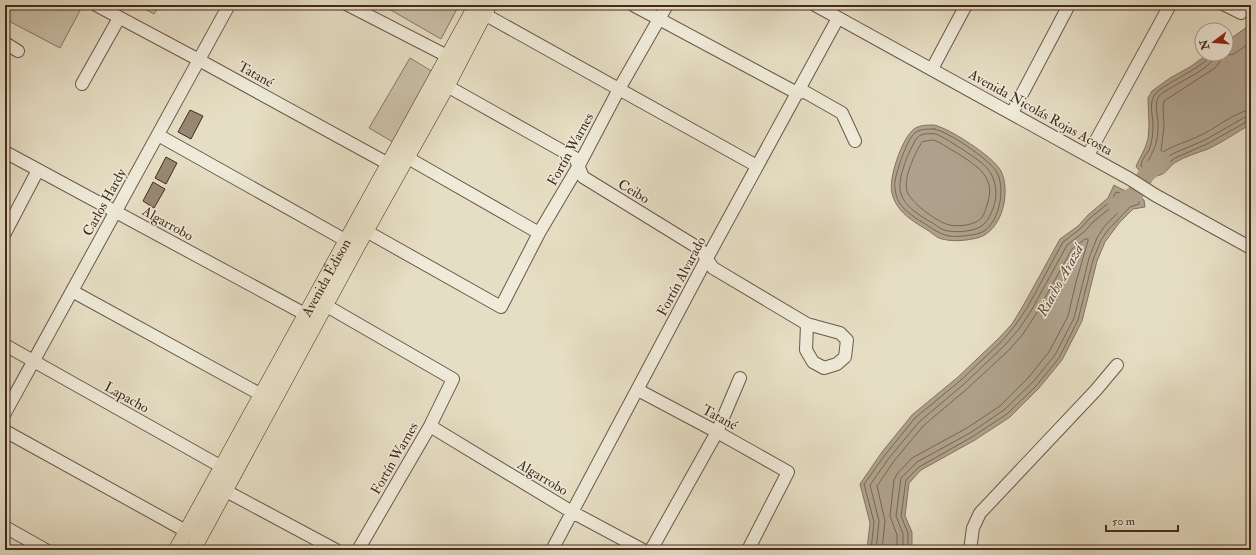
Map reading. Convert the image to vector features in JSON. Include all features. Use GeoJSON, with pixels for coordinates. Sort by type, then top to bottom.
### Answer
{"type":"FeatureCollection","features":[{"type":"Feature","properties":{"kind":"main road","name":"Avenida Édison"},"geometry":{"type":"LineString","coordinates":[[193,540],[221,466],[261,394],[311,318],[325,305],[351,244],[366,231],[399,164],[483,8]]}},
{"type":"Feature","properties":{"kind":"main road","name":"Avenida Édison"},"geometry":{"type":"LineString","coordinates":[[176,550],[193,540],[226,491],[274,402],[311,318],[351,244],[447,86],[454,60]]}},
{"type":"Feature","properties":{"kind":"street","name":"Tatané"},"geometry":{"type":"LineString","coordinates":[[96,5],[399,164],[540,233]]}},
{"type":"Feature","properties":{"kind":"street","name":"Carlos Hardy"},"geometry":{"type":"LineString","coordinates":[[5,413],[229,5]]}},
{"type":"Feature","properties":{"kind":"street"},"geometry":{"type":"LineString","coordinates":[[348,5],[454,60]]}},
{"type":"Feature","properties":{"kind":"street"},"geometry":{"type":"LineString","coordinates":[[633,5],[797,93],[805,92],[842,113],[855,141]]}},
{"type":"Feature","properties":{"kind":"street","name":"Fortín Warnes"},"geometry":{"type":"LineString","coordinates":[[366,231],[501,307],[540,233],[667,5]]}},
{"type":"Feature","properties":{"kind":"street","name":"Avenida Nicolás Rojas Acosta"},"geometry":{"type":"LineString","coordinates":[[815,5],[1088,155],[1130,179],[1154,195],[1251,248]]}},
{"type":"Feature","properties":{"kind":"street"},"geometry":{"type":"LineString","coordinates":[[932,69],[966,5]]}},
{"type":"Feature","properties":{"kind":"street"},"geometry":{"type":"LineString","coordinates":[[1012,113],[1069,5]]}},
{"type":"Feature","properties":{"kind":"street"},"geometry":{"type":"LineString","coordinates":[[1088,155],[1170,5]]}},
{"type":"Feature","properties":{"kind":"street"},"geometry":{"type":"LineString","coordinates":[[1225,5],[1241,13]]}},
{"type":"Feature","properties":{"kind":"street"},"geometry":{"type":"LineString","coordinates":[[483,8],[620,89],[757,166]]}},
{"type":"Feature","properties":{"kind":"street"},"geometry":{"type":"LineString","coordinates":[[82,84],[119,18]]}},
{"type":"Feature","properties":{"kind":"street","name":"Fortín Alvarado"},"geometry":{"type":"LineString","coordinates":[[552,550],[706,260],[838,18]]}},
{"type":"Feature","properties":{"kind":"street"},"geometry":{"type":"LineString","coordinates":[[5,43],[18,51]]}},
{"type":"Feature","properties":{"kind":"street","name":"Ceibo"},"geometry":{"type":"LineString","coordinates":[[447,86],[574,158],[582,177],[700,249],[712,268],[807,324]]}},
{"type":"Feature","properties":{"kind":"street"},"geometry":{"type":"LineString","coordinates":[[158,135],[351,244]]}},
{"type":"Feature","properties":{"kind":"street","name":"Algarrobo"},"geometry":{"type":"LineString","coordinates":[[5,152],[311,318]]}},
{"type":"Feature","properties":{"kind":"street"},"geometry":{"type":"LineString","coordinates":[[5,233],[38,170]]}},
{"type":"Feature","properties":{"kind":"street"},"geometry":{"type":"LineString","coordinates":[[72,291],[274,402]]}},
{"type":"Feature","properties":{"kind":"street","name":"Fortín Warnes"},"geometry":{"type":"LineString","coordinates":[[325,305],[453,379],[430,426],[358,550]]}},
{"type":"Feature","properties":{"kind":"street","name":"Lapacho"},"geometry":{"type":"LineString","coordinates":[[5,345],[235,474]]}},
{"type":"Feature","properties":{"kind":"street"},"geometry":{"type":"LineString","coordinates":[[970,550],[973,528],[980,513],[1096,390],[1117,364]]}},
{"type":"Feature","properties":{"kind":"street"},"geometry":{"type":"LineString","coordinates":[[651,550],[717,432],[740,378]]}},
{"type":"Feature","properties":{"kind":"street","name":"Tatané"},"geometry":{"type":"LineString","coordinates":[[638,390],[788,472],[748,550]]}},
{"type":"Feature","properties":{"kind":"street","name":"Algarrobo"},"geometry":{"type":"LineString","coordinates":[[430,426],[572,512],[643,550]]}},
{"type":"Feature","properties":{"kind":"street"},"geometry":{"type":"LineString","coordinates":[[5,431],[193,540]]}},
{"type":"Feature","properties":{"kind":"street"},"geometry":{"type":"LineString","coordinates":[[226,491],[336,550]]}},
{"type":"Feature","properties":{"kind":"street"},"geometry":{"type":"LineString","coordinates":[[5,527],[46,550]]}},
{"type":"Feature","properties":{"kind":"shaded area"},"geometry":{"type":"Polygon","coordinates":[[[7,5],[83,5],[60,48],[5,19],[5,9],[7,5]]]}},
{"type":"Feature","properties":{"kind":"shaded area"},"geometry":{"type":"Polygon","coordinates":[[[138,5],[160,5],[154,14],[138,5]]]}},
{"type":"Feature","properties":{"kind":"shaded area"},"geometry":{"type":"Polygon","coordinates":[[[391,5],[459,5],[441,39],[389,9],[391,5]]]}},
{"type":"Feature","properties":{"kind":"shaded area"},"geometry":{"type":"Polygon","coordinates":[[[410,58],[433,72],[393,142],[369,128],[410,58]]]}},
{"type":"Feature","properties":{"kind":"water"},"geometry":{"type":"Polygon","coordinates":[[[1251,24],[1251,124],[1214,146],[1176,162],[1162,174],[1157,176],[1146,175],[1136,166],[1148,139],[1148,98],[1152,91],[1197,62],[1234,62],[1234,36],[1251,24]]]}},
{"type":"Feature","properties":{"kind":"water"},"geometry":{"type":"Polygon","coordinates":[[[934,125],[950,131],[981,151],[997,165],[1001,171],[1005,187],[1004,205],[997,222],[992,229],[982,236],[960,241],[945,240],[937,237],[906,216],[894,200],[891,187],[892,178],[897,159],[905,141],[914,129],[934,125]]]}},
{"type":"Feature","properties":{"kind":"water"},"geometry":{"type":"Polygon","coordinates":[[[1114,185],[1144,200],[1145,207],[1133,209],[1119,223],[1105,242],[1097,261],[1082,321],[1062,360],[1039,388],[1010,417],[975,440],[921,470],[909,483],[905,516],[912,532],[912,550],[867,550],[870,523],[860,484],[882,452],[912,415],[958,377],[1012,324],[1060,239],[1078,226],[1088,215],[1108,198],[1114,185]]]}},
{"type":"Feature","properties":{"kind":"building"},"geometry":{"type":"Polygon","coordinates":[[[190,110],[203,116],[191,139],[178,132],[190,110]]]}},
{"type":"Feature","properties":{"kind":"building"},"geometry":{"type":"Polygon","coordinates":[[[166,157],[177,163],[166,184],[155,178],[166,157]]]}},
{"type":"Feature","properties":{"kind":"building"},"geometry":{"type":"Polygon","coordinates":[[[153,182],[165,189],[154,208],[143,201],[153,182]]]}},
{"type":"Feature","properties":{"kind":"waterway","name":"Riacho Arazá"},"geometry":{"type":"LineString","coordinates":[[1116,205],[1135,194],[1146,175],[1162,160]]}}]}
